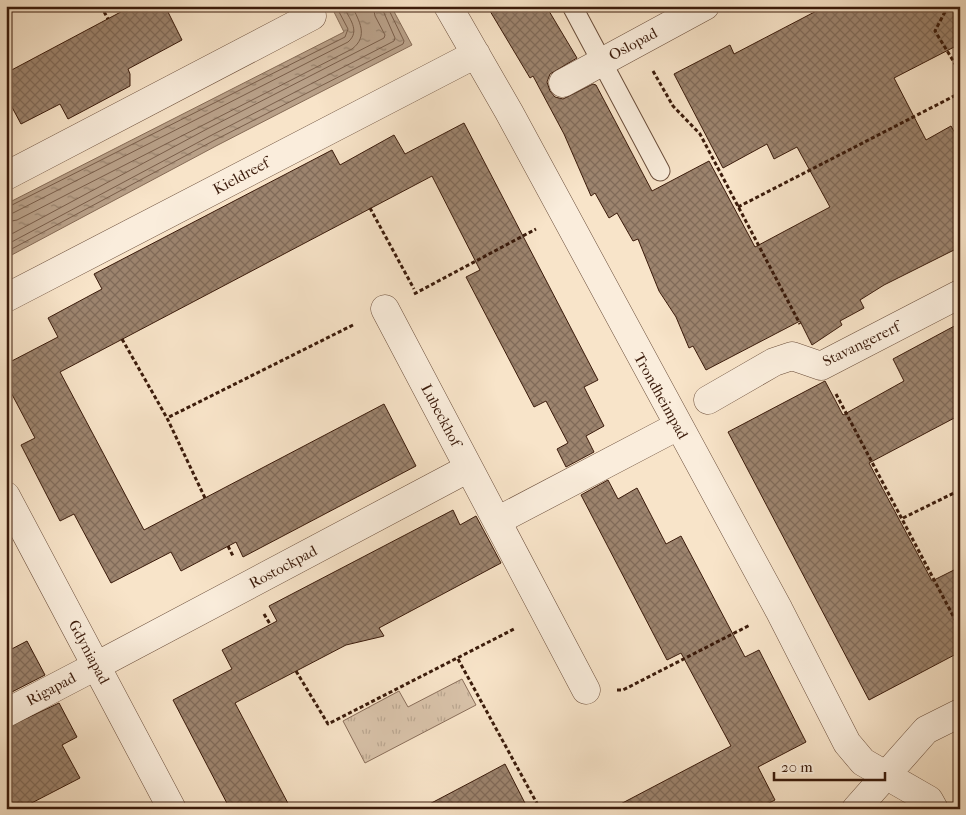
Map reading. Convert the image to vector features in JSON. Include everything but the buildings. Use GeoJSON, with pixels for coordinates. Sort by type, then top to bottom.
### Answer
{"type":"FeatureCollection","features":[{"type":"Feature","properties":{"kind":"street"},"geometry":{"type":"LineString","coordinates":[[6,176],[312,16],[307,6]]}},
{"type":"Feature","properties":{"kind":"street","name":"Trondheimpad"},"geometry":{"type":"LineString","coordinates":[[448,6],[779,610],[847,743],[863,762],[929,800],[934,809]]}},
{"type":"Feature","properties":{"kind":"street","name":"Oslopad"},"geometry":{"type":"LineString","coordinates":[[563,83],[705,6]]}},
{"type":"Feature","properties":{"kind":"street","name":"Kieldreef"},"geometry":{"type":"LineString","coordinates":[[6,298],[476,54]]}},
{"type":"Feature","properties":{"kind":"street","name":"Stavangererf"},"geometry":{"type":"LineString","coordinates":[[708,400],[774,362],[792,356],[822,366],[960,294]]}},
{"type":"Feature","properties":{"kind":"street","name":"Lubeckhof"},"geometry":{"type":"LineString","coordinates":[[385,309],[586,690]]}},
{"type":"Feature","properties":{"kind":"street"},"geometry":{"type":"LineString","coordinates":[[497,521],[678,426]]}},
{"type":"Feature","properties":{"kind":"street","name":"Rostockpad"},"geometry":{"type":"LineString","coordinates":[[96,666],[469,468]]}},
{"type":"Feature","properties":{"kind":"street","name":"Gdyniapad"},"geometry":{"type":"LineString","coordinates":[[6,496],[172,809]]}},
{"type":"Feature","properties":{"kind":"street","name":"Rigapad"},"geometry":{"type":"LineString","coordinates":[[6,713],[96,666]]}},
{"type":"Feature","properties":{"kind":"street"},"geometry":{"type":"LineString","coordinates":[[856,809],[926,730],[960,714]]}},
{"type":"Feature","properties":{"kind":"lane"},"geometry":{"type":"LineString","coordinates":[[572,6],[660,171]]}},
{"type":"Feature","properties":{"kind":"path"},"geometry":{"type":"LineString","coordinates":[[101,6],[108,19]]}},
{"type":"Feature","properties":{"kind":"path"},"geometry":{"type":"LineString","coordinates":[[948,6],[935,31],[960,72]]}},
{"type":"Feature","properties":{"kind":"path"},"geometry":{"type":"LineString","coordinates":[[636,42],[673,106],[700,134],[960,629]]}},
{"type":"Feature","properties":{"kind":"path"},"geometry":{"type":"LineString","coordinates":[[738,207],[960,93]]}},
{"type":"Feature","properties":{"kind":"path"},"geometry":{"type":"LineString","coordinates":[[370,208],[416,293]]}},
{"type":"Feature","properties":{"kind":"path"},"geometry":{"type":"LineString","coordinates":[[167,418],[385,309],[564,215]]}},
{"type":"Feature","properties":{"kind":"path"},"geometry":{"type":"LineString","coordinates":[[122,339],[167,418],[205,498]]}},
{"type":"Feature","properties":{"kind":"path"},"geometry":{"type":"LineString","coordinates":[[903,518],[960,490]]}},
{"type":"Feature","properties":{"kind":"path"},"geometry":{"type":"LineString","coordinates":[[586,690],[623,690],[779,610]]}},
{"type":"Feature","properties":{"kind":"path"},"geometry":{"type":"LineString","coordinates":[[296,671],[328,724],[546,612]]}},
{"type":"Feature","properties":{"kind":"path"},"geometry":{"type":"LineString","coordinates":[[458,658],[540,809]]}},
{"type":"Feature","properties":{"kind":"green space"},"geometry":{"type":"Polygon","coordinates":[[[462,679],[476,705],[365,763],[343,721],[399,691],[408,707],[462,679]]]}},
{"type":"Feature","properties":{"kind":"water"},"geometry":{"type":"Polygon","coordinates":[[[331,6],[391,6],[412,45],[216,146],[6,258],[6,204],[344,32],[331,6]]]}}]}
